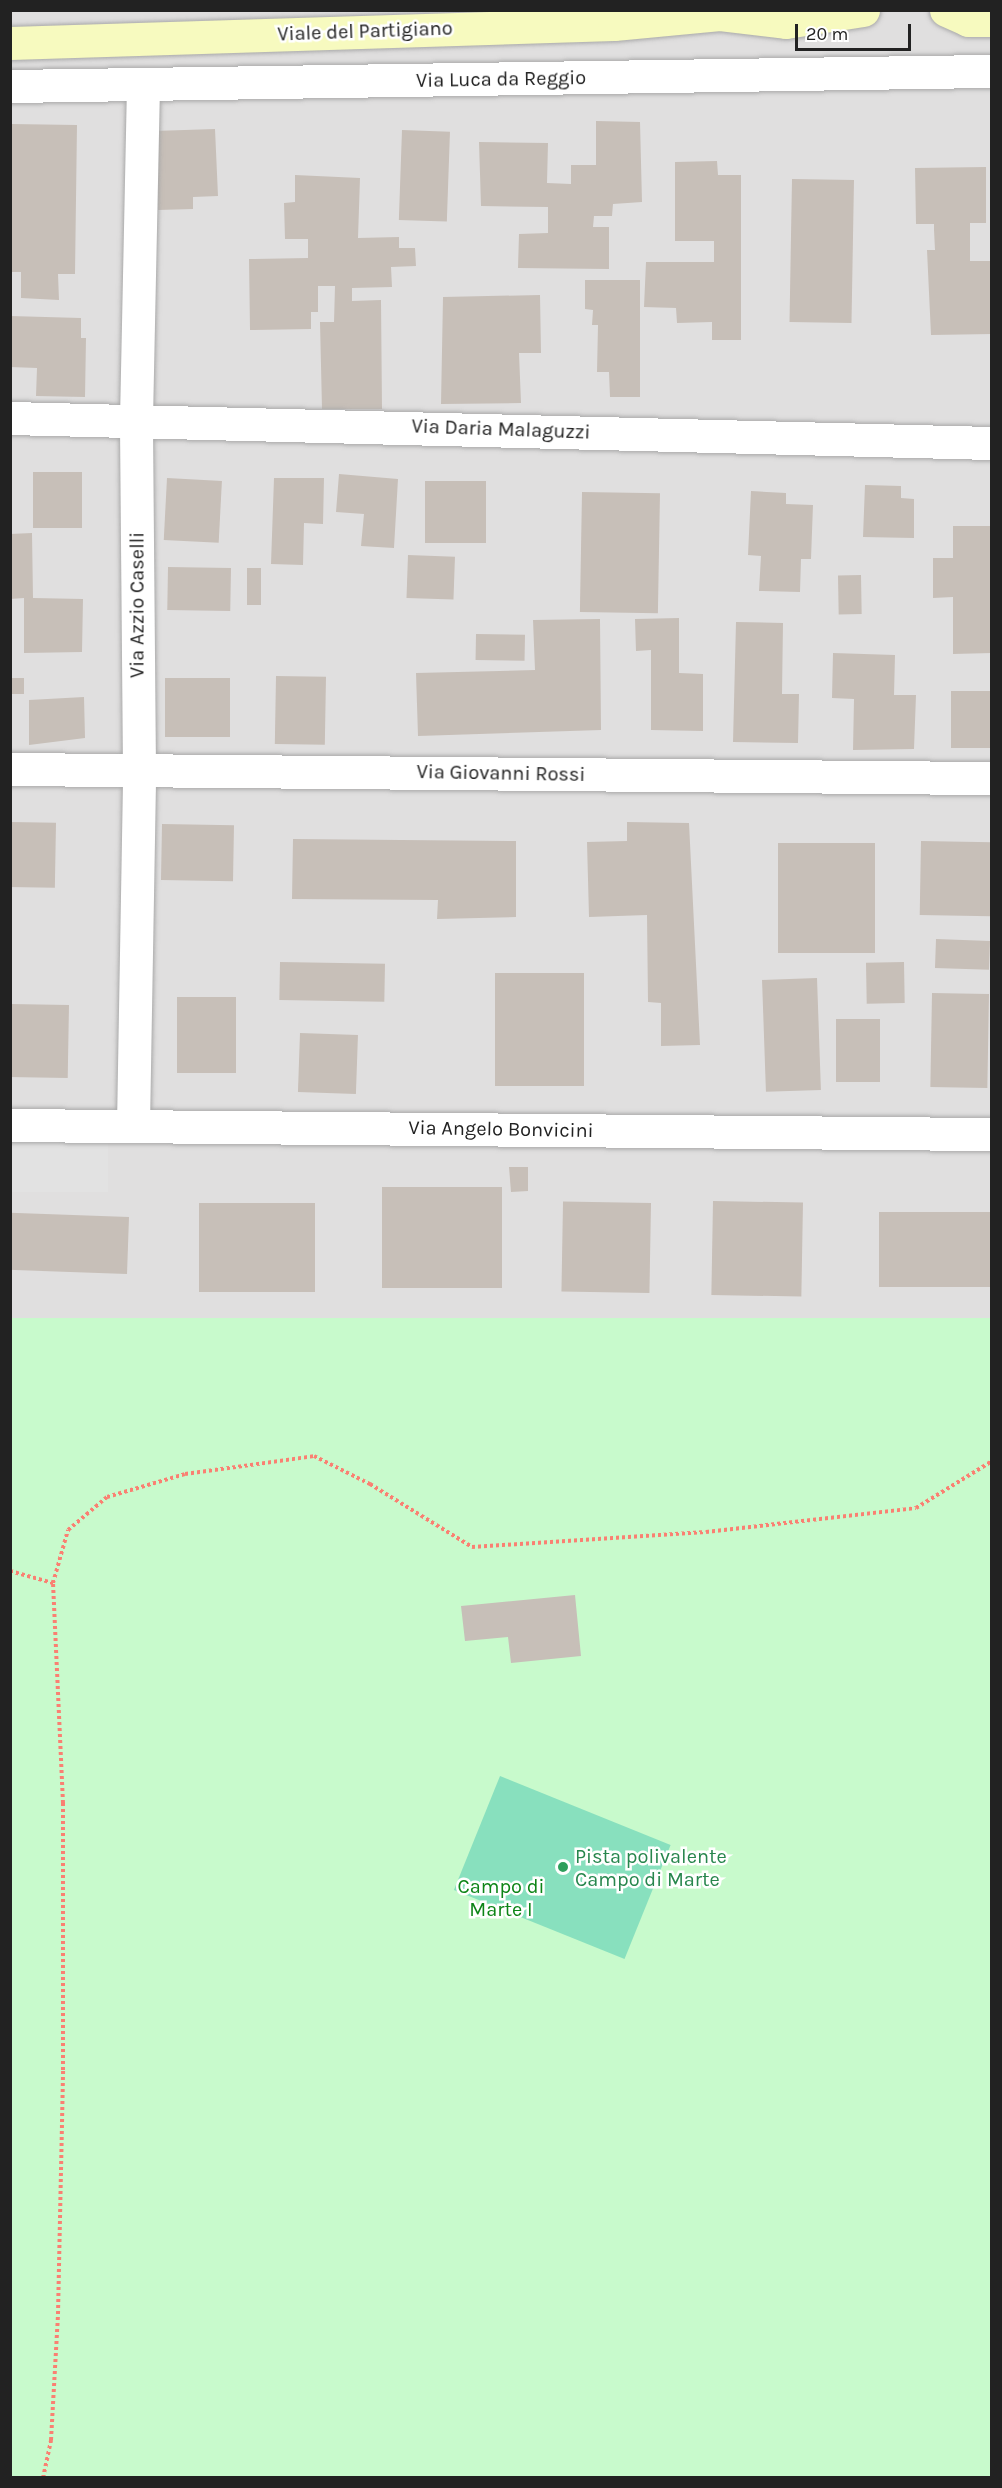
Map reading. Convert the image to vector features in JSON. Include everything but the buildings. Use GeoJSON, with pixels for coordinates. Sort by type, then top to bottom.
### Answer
{"type":"FeatureCollection","features":[{"type":"Feature","properties":{"kind":"main road","name":"Viale del Partigiano"},"geometry":{"type":"LineString","coordinates":[[10,43],[614,24],[724,12],[786,22],[863,10]]}},
{"type":"Feature","properties":{"kind":"main road"},"geometry":{"type":"LineString","coordinates":[[946,10],[968,20],[992,20]]}},
{"type":"Feature","properties":{"kind":"street","name":"Via Luca da Reggio"},"geometry":{"type":"LineString","coordinates":[[10,86],[992,71]]}},
{"type":"Feature","properties":{"kind":"street","name":"Via Azzio Caselli"},"geometry":{"type":"LineString","coordinates":[[133,1125],[139,770],[136,419],[143,85]]}},
{"type":"Feature","properties":{"kind":"street","name":"Via Daria Malaguzzi"},"geometry":{"type":"LineString","coordinates":[[10,418],[136,419],[992,443]]}},
{"type":"Feature","properties":{"kind":"street","name":"Via Giovanni Rossi"},"geometry":{"type":"LineString","coordinates":[[10,769],[992,778]]}},
{"type":"Feature","properties":{"kind":"street","name":"Via Angelo Bonvicini"},"geometry":{"type":"LineString","coordinates":[[10,1125],[992,1134]]}},
{"type":"Feature","properties":{"kind":"path"},"geometry":{"type":"LineString","coordinates":[[43,2478],[51,2440],[58,2314],[63,2058],[63,1803],[53,1583],[68,1530],[107,1497],[185,1474],[314,1456],[370,1484],[472,1547],[706,1532],[916,1508],[992,1461]]}},
{"type":"Feature","properties":{"kind":"path"},"geometry":{"type":"LineString","coordinates":[[10,1571],[53,1583]]}},
{"type":"Feature","properties":{"kind":"shaded area"},"geometry":{"type":"Polygon","coordinates":[[[11,11],[991,11],[991,2477],[11,2477],[11,11]]]}},
{"type":"Feature","properties":{"kind":"shaded area"},"geometry":{"type":"Polygon","coordinates":[[[11,1125],[108,1125],[108,1192],[11,1192],[11,1125]]]}},
{"type":"Feature","properties":{"kind":"green space","name":"Campo di Marte I"},"geometry":{"type":"Polygon","coordinates":[[[10,1318],[991,1318],[991,2477],[10,2477],[10,1318]]]}},
{"type":"Feature","properties":{"kind":"green space","name":"Pista polivalente Campo di Marte"},"geometry":{"type":"Polygon","coordinates":[[[500,1776],[671,1845],[625,1959],[454,1890],[500,1776]]]}},
{"type":"Feature","properties":{"kind":"place","name":"Pista polivalente Campo di Marte"},"geometry":{"type":"Point","coordinates":[563,1867]}}]}
